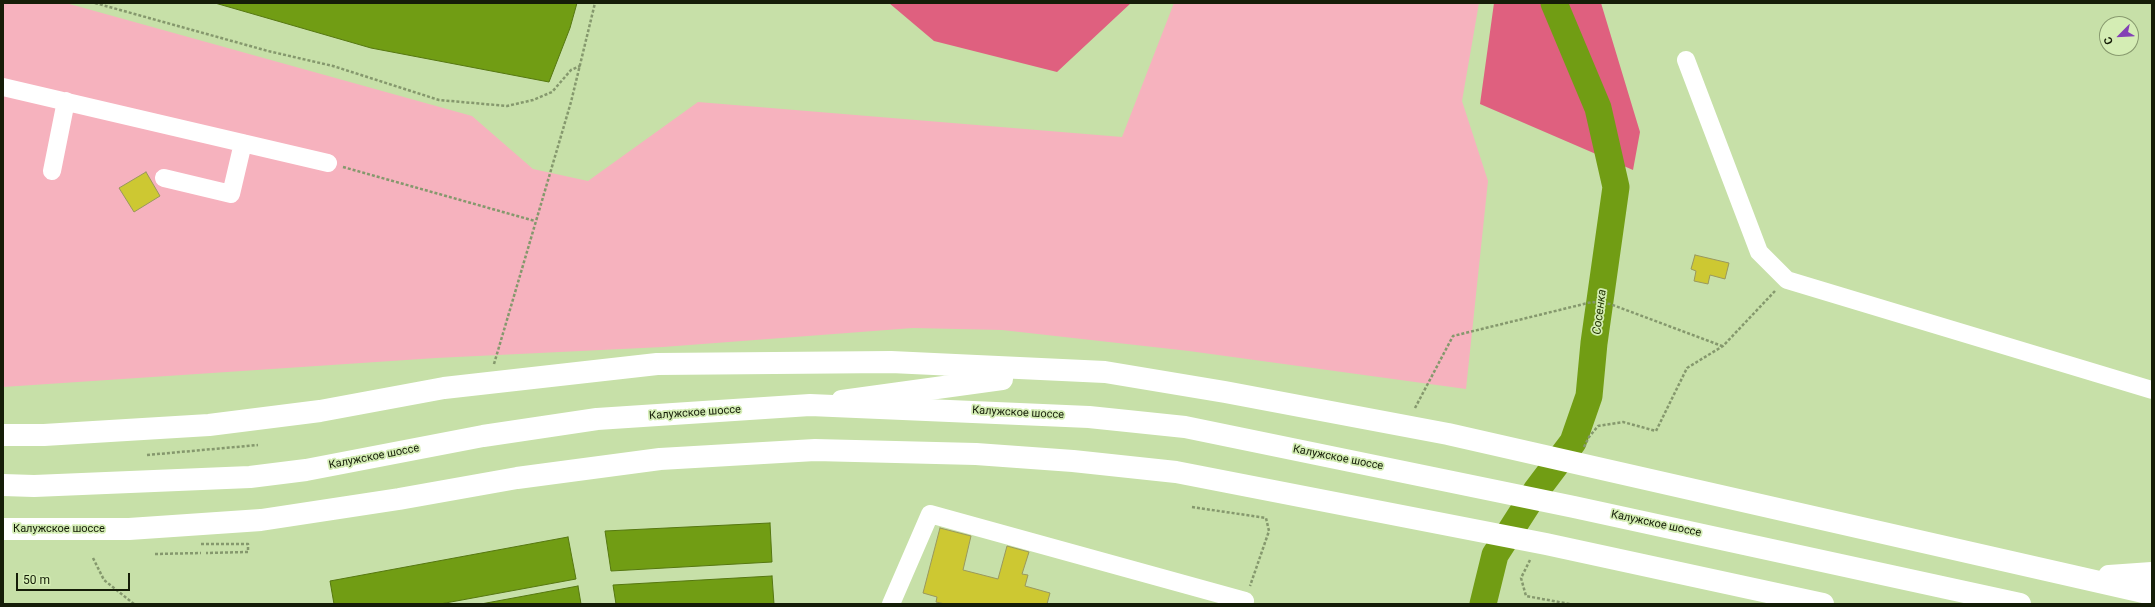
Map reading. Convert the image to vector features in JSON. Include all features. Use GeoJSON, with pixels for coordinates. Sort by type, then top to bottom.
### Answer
{"type":"FeatureCollection","features":[{"type":"Feature","properties":{"kind":"main road"},"geometry":{"type":"LineString","coordinates":[[3,435],[44,435],[209,425],[320,411],[444,388],[657,364],[891,362],[1105,372],[1225,392],[1448,434],[1826,521],[2083,577],[2152,594]]}},
{"type":"Feature","properties":{"kind":"main road"},"geometry":{"type":"LineString","coordinates":[[810,405],[970,382],[1065,371]]}},
{"type":"Feature","properties":{"kind":"main road","name":"Калужское шоссе"},"geometry":{"type":"LineString","coordinates":[[3,485],[34,486],[250,477],[306,470],[483,436],[598,419],[810,405],[925,408],[1089,417],[1185,427],[1574,507],[2020,604]]}},
{"type":"Feature","properties":{"kind":"main road","name":"Калужское шоссе"},"geometry":{"type":"LineString","coordinates":[[3,529],[129,529],[261,520],[399,499],[517,478],[660,459],[814,450],[976,454],[1073,461],[1176,472],[1430,521],[1539,550],[1823,604]]}},
{"type":"Feature","properties":{"kind":"main road"},"geometry":{"type":"LineString","coordinates":[[2083,577],[2152,574]]}},
{"type":"Feature","properties":{"kind":"lane"},"geometry":{"type":"LineString","coordinates":[[1686,60],[1759,252],[1787,280],[2152,390]]}},
{"type":"Feature","properties":{"kind":"lane"},"geometry":{"type":"LineString","coordinates":[[3,87],[328,163]]}},
{"type":"Feature","properties":{"kind":"lane"},"geometry":{"type":"LineString","coordinates":[[52,172],[66,101]]}},
{"type":"Feature","properties":{"kind":"lane"},"geometry":{"type":"LineString","coordinates":[[164,178],[231,194],[243,143]]}},
{"type":"Feature","properties":{"kind":"lane"},"geometry":{"type":"LineString","coordinates":[[891,604],[930,514],[1245,601]]}},
{"type":"Feature","properties":{"kind":"path"},"geometry":{"type":"LineString","coordinates":[[95,3],[268,51],[332,66],[439,100],[507,106],[533,100],[552,92],[571,70],[580,66]]}},
{"type":"Feature","properties":{"kind":"path"},"geometry":{"type":"LineString","coordinates":[[490,383],[517,280],[580,66],[595,3]]}},
{"type":"Feature","properties":{"kind":"path"},"geometry":{"type":"LineString","coordinates":[[328,163],[535,221]]}},
{"type":"Feature","properties":{"kind":"path"},"geometry":{"type":"LineString","coordinates":[[1582,451],[1589,437],[1598,426],[1623,422],[1656,431],[1687,368],[1722,346],[1787,280]]}},
{"type":"Feature","properties":{"kind":"path"},"geometry":{"type":"LineString","coordinates":[[1415,408],[1453,336],[1592,302],[1610,304],[1722,346]]}},
{"type":"Feature","properties":{"kind":"path"},"geometry":{"type":"LineString","coordinates":[[147,455],[258,445]]}},
{"type":"Feature","properties":{"kind":"path"},"geometry":{"type":"LineString","coordinates":[[1192,507],[1266,518],[1269,531],[1245,601]]}},
{"type":"Feature","properties":{"kind":"path"},"geometry":{"type":"LineString","coordinates":[[201,544],[248,544],[248,552],[206,553]]}},
{"type":"Feature","properties":{"kind":"path"},"geometry":{"type":"LineString","coordinates":[[1539,550],[1521,578],[1526,596],[1570,604]]}},
{"type":"Feature","properties":{"kind":"path"},"geometry":{"type":"LineString","coordinates":[[155,554],[201,553]]}},
{"type":"Feature","properties":{"kind":"path"},"geometry":{"type":"LineString","coordinates":[[93,558],[104,580],[134,604]]}},
{"type":"Feature","properties":{"kind":"shaded area"},"geometry":{"type":"Polygon","coordinates":[[[3,3],[66,3],[472,116],[533,169],[588,181],[698,102],[1122,137],[1174,3],[1479,3],[1462,101],[1488,181],[1466,389],[1189,351],[1002,330],[913,328],[663,347],[436,358],[3,387],[3,3]]]}},
{"type":"Feature","properties":{"kind":"shaded area"},"geometry":{"type":"Polygon","coordinates":[[[215,3],[577,3],[570,28],[549,82],[371,48],[215,3]]]}},
{"type":"Feature","properties":{"kind":"shaded area"},"geometry":{"type":"Polygon","coordinates":[[[889,3],[1131,3],[1057,72],[934,41],[889,3]]]}},
{"type":"Feature","properties":{"kind":"shaded area"},"geometry":{"type":"Polygon","coordinates":[[[1494,3],[1601,3],[1640,132],[1633,170],[1480,104],[1494,3]]]}},
{"type":"Feature","properties":{"kind":"shaded area"},"geometry":{"type":"Polygon","coordinates":[[[770,523],[772,562],[611,571],[605,531],[770,523]]]}},
{"type":"Feature","properties":{"kind":"shaded area"},"geometry":{"type":"Polygon","coordinates":[[[568,537],[576,579],[440,604],[334,604],[330,581],[568,537]]]}},
{"type":"Feature","properties":{"kind":"shaded area"},"geometry":{"type":"Polygon","coordinates":[[[772,576],[774,604],[616,604],[613,585],[772,576]]]}},
{"type":"Feature","properties":{"kind":"shaded area"},"geometry":{"type":"Polygon","coordinates":[[[578,586],[581,604],[481,604],[578,586]]]}},
{"type":"Feature","properties":{"kind":"building"},"geometry":{"type":"Polygon","coordinates":[[[146,172],[160,196],[134,212],[119,188],[146,172]]]}},
{"type":"Feature","properties":{"kind":"building"},"geometry":{"type":"Polygon","coordinates":[[[1695,255],[1729,263],[1725,279],[1710,275],[1708,284],[1694,281],[1696,271],[1691,269],[1695,255]]]}},
{"type":"Feature","properties":{"kind":"building"},"geometry":{"type":"Polygon","coordinates":[[[940,528],[971,536],[963,570],[998,579],[1007,546],[1029,552],[1022,574],[1028,575],[1025,586],[1050,593],[1047,604],[945,604],[936,602],[937,597],[923,593],[940,528]]]}},
{"type":"Feature","properties":{"kind":"waterway","name":"Сосенка"},"geometry":{"type":"LineString","coordinates":[[1483,604],[1495,555],[1536,491],[1573,442],[1589,396],[1594,343],[1616,187],[1598,108],[1554,3]]}}]}
